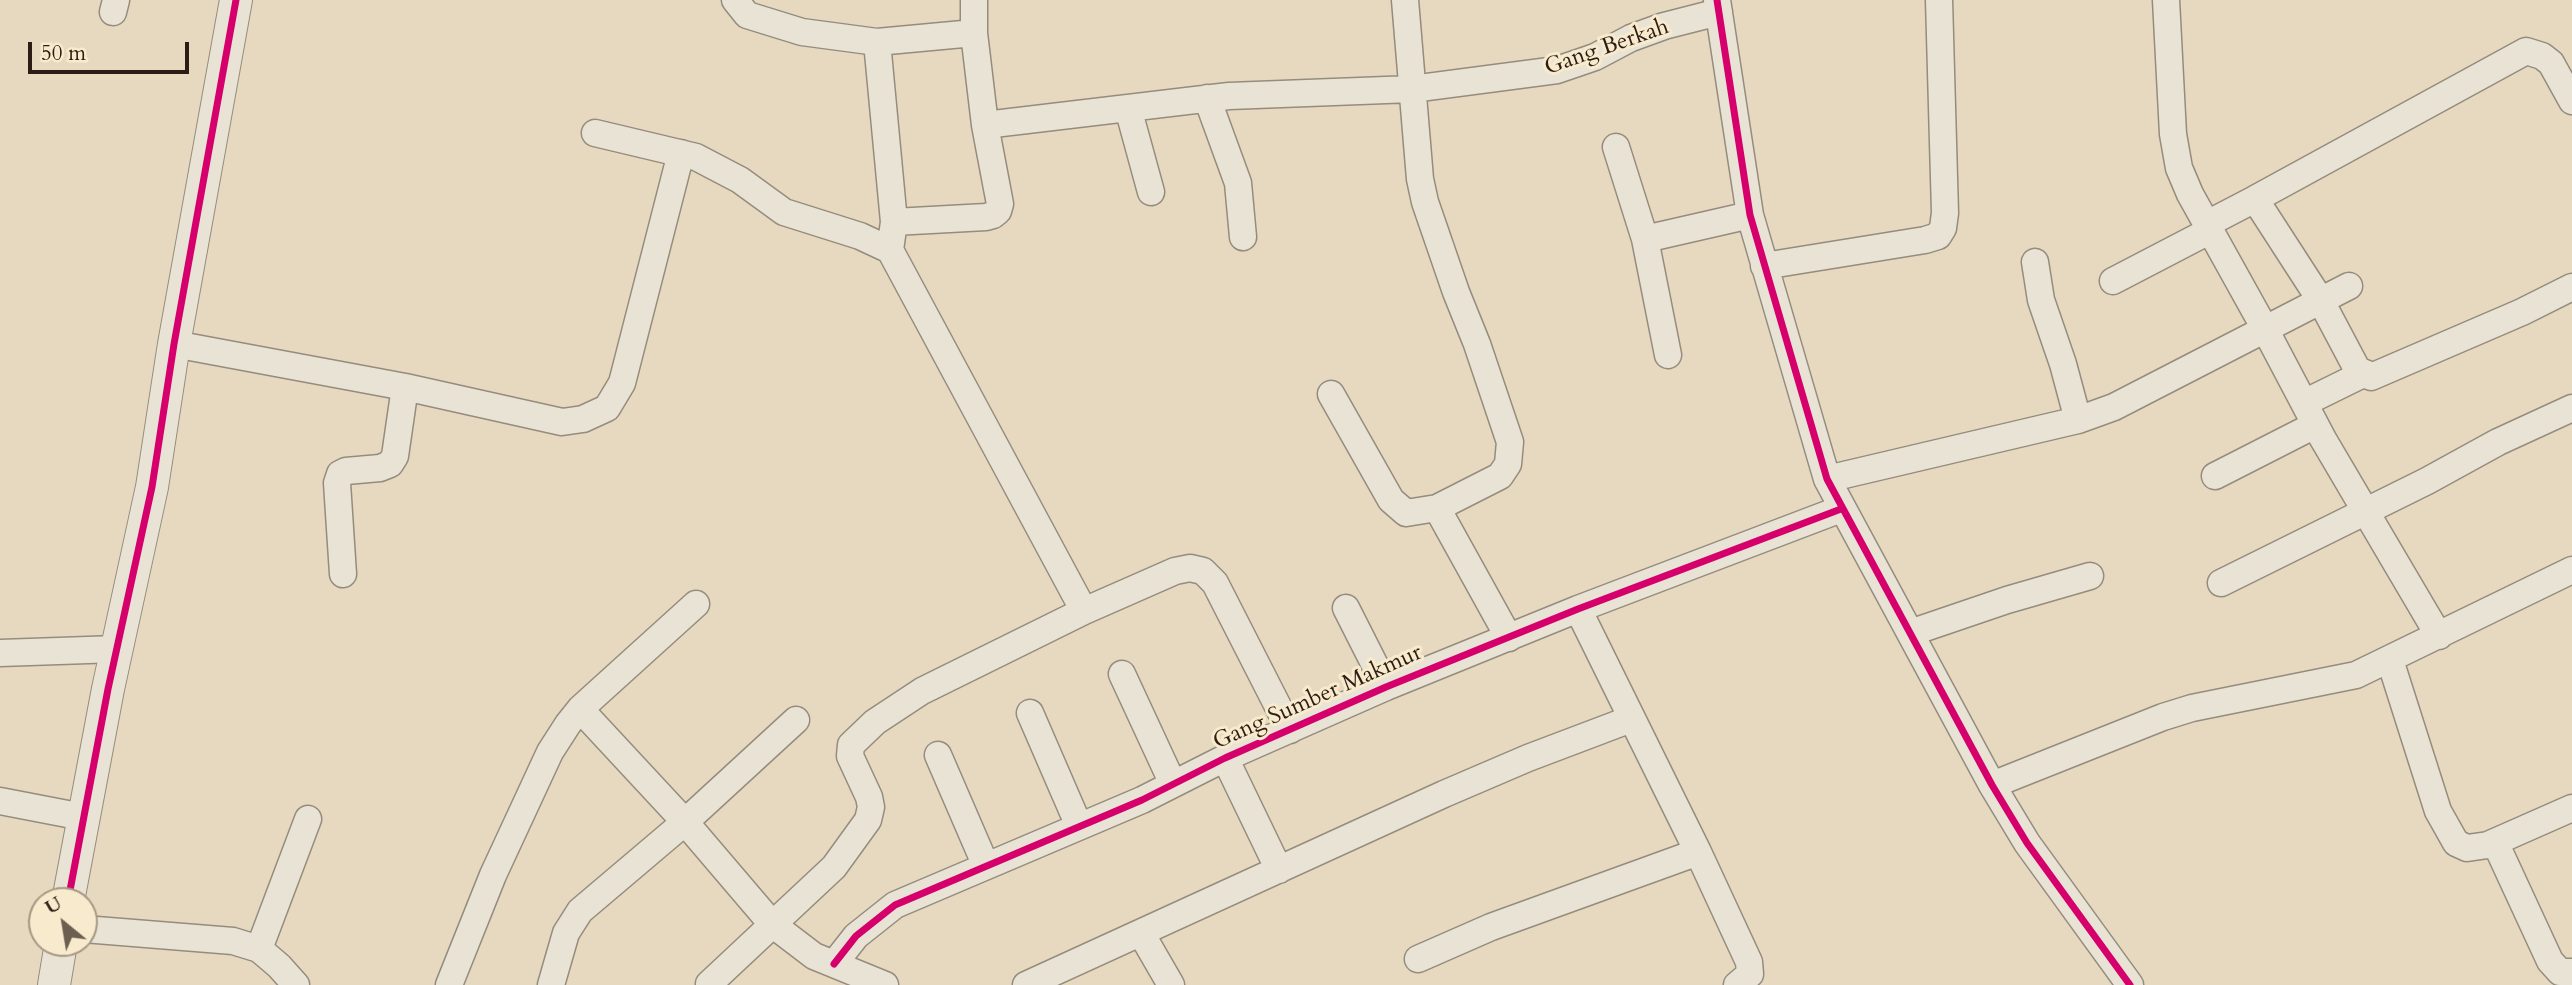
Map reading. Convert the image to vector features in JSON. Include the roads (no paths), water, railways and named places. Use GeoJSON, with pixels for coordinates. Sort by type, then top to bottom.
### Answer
{"type":"FeatureCollection","features":[{"type":"Feature","properties":{"kind":"street"},"geometry":{"type":"LineString","coordinates":[[70,887],[152,487],[174,344],[236,0]]}},
{"type":"Feature","properties":{"kind":"street"},"geometry":{"type":"LineString","coordinates":[[735,0],[747,15],[802,32],[877,42],[974,33]]}},
{"type":"Feature","properties":{"kind":"street"},"geometry":{"type":"LineString","coordinates":[[894,222],[986,217],[998,211],[1000,204],[985,125],[974,33],[974,0]]}},
{"type":"Feature","properties":{"kind":"street"},"geometry":{"type":"LineString","coordinates":[[1331,394],[1391,500],[1406,513],[1437,508],[1500,476],[1508,464],[1510,442],[1425,202],[1420,179],[1405,0]]}},
{"type":"Feature","properties":{"kind":"street"},"geometry":{"type":"LineString","coordinates":[[1764,266],[1925,240],[1938,236],[1943,229],[1945,213],[1939,0]]}},
{"type":"Feature","properties":{"kind":"street"},"geometry":{"type":"LineString","coordinates":[[2166,0],[2173,134],[2179,168],[2190,194],[2310,414],[2439,636]]}},
{"type":"Feature","properties":{"kind":"street"},"geometry":{"type":"LineString","coordinates":[[1718,6],[1750,215],[1827,479],[1992,785],[2027,843],[2130,985]]}},
{"type":"Feature","properties":{"kind":"street","name":"Gang Berkah"},"geometry":{"type":"LineString","coordinates":[[985,125],[1207,99],[1412,89],[1556,70],[1595,57],[1630,38],[1718,6]]}},
{"type":"Feature","properties":{"kind":"street"},"geometry":{"type":"LineString","coordinates":[[877,42],[894,222],[890,250],[1084,611]]}},
{"type":"Feature","properties":{"kind":"street"},"geometry":{"type":"LineString","coordinates":[[2113,281],[2255,199],[2526,51],[2551,62],[2572,101]]}},
{"type":"Feature","properties":{"kind":"street"},"geometry":{"type":"LineString","coordinates":[[1207,99],[1238,183],[1243,237]]}},
{"type":"Feature","properties":{"kind":"street"},"geometry":{"type":"LineString","coordinates":[[1128,108],[1151,192]]}},
{"type":"Feature","properties":{"kind":"street"},"geometry":{"type":"LineString","coordinates":[[595,133],[696,156],[740,180],[784,212],[860,236],[890,250]]}},
{"type":"Feature","properties":{"kind":"street"},"geometry":{"type":"LineString","coordinates":[[1616,147],[1646,239],[1668,355]]}},
{"type":"Feature","properties":{"kind":"street"},"geometry":{"type":"LineString","coordinates":[[174,344],[405,387],[562,422],[583,419],[607,408],[622,383],[681,153]]}},
{"type":"Feature","properties":{"kind":"street"},"geometry":{"type":"LineString","coordinates":[[2255,199],[2321,301],[2357,369],[2371,377],[2572,288]]}},
{"type":"Feature","properties":{"kind":"street"},"geometry":{"type":"LineString","coordinates":[[1646,239],[1750,215]]}},
{"type":"Feature","properties":{"kind":"street"},"geometry":{"type":"LineString","coordinates":[[2035,262],[2041,300],[2063,364],[2078,420]]}},
{"type":"Feature","properties":{"kind":"street"},"geometry":{"type":"LineString","coordinates":[[1827,479],[2078,420],[2114,407],[2349,286]]}},
{"type":"Feature","properties":{"kind":"street"},"geometry":{"type":"LineString","coordinates":[[2214,476],[2310,414],[2365,373]]}},
{"type":"Feature","properties":{"kind":"street"},"geometry":{"type":"LineString","coordinates":[[343,575],[337,483],[340,474],[346,471],[380,468],[390,464],[395,456],[405,387]]}},
{"type":"Feature","properties":{"kind":"street"},"geometry":{"type":"LineString","coordinates":[[2221,583],[2427,481],[2498,442],[2572,408]]}},
{"type":"Feature","properties":{"kind":"street"},"geometry":{"type":"LineString","coordinates":[[1437,508],[1509,639]]}},
{"type":"Feature","properties":{"kind":"street","name":"Gang Sumber Makmur"},"geometry":{"type":"LineString","coordinates":[[834,964],[856,936],[895,905],[1079,826],[1386,687],[1578,609],[1842,509]]}},
{"type":"Feature","properties":{"kind":"street"},"geometry":{"type":"LineString","coordinates":[[709,984],[834,867],[868,820],[871,807],[869,797],[850,756],[851,745],[875,722],[922,691],[1084,611],[1175,572],[1190,568],[1202,571],[1215,583],[1290,730]]}},
{"type":"Feature","properties":{"kind":"street"},"geometry":{"type":"LineString","coordinates":[[1992,785],[2192,708],[2356,675],[2572,570]]}},
{"type":"Feature","properties":{"kind":"street"},"geometry":{"type":"LineString","coordinates":[[1910,633],[2007,600],[2090,576]]}},
{"type":"Feature","properties":{"kind":"street"},"geometry":{"type":"LineString","coordinates":[[449,985],[493,875],[550,752],[580,709],[696,604]]}},
{"type":"Feature","properties":{"kind":"street"},"geometry":{"type":"LineString","coordinates":[[1346,608],[1386,687]]}},
{"type":"Feature","properties":{"kind":"street"},"geometry":{"type":"LineString","coordinates":[[1578,609],[1749,962],[1750,974],[1737,985]]}},
{"type":"Feature","properties":{"kind":"street"},"geometry":{"type":"LineString","coordinates":[[0,653],[117,649]]}},
{"type":"Feature","properties":{"kind":"street"},"geometry":{"type":"LineString","coordinates":[[2390,660],[2438,811],[2456,843],[2468,848],[2495,842],[2572,808]]}},
{"type":"Feature","properties":{"kind":"street"},"geometry":{"type":"LineString","coordinates":[[1122,674],[1173,784]]}},
{"type":"Feature","properties":{"kind":"street"},"geometry":{"type":"LineString","coordinates":[[580,709],[685,822],[772,924],[814,956],[885,985]]}},
{"type":"Feature","properties":{"kind":"street"},"geometry":{"type":"LineString","coordinates":[[1030,713],[1079,826]]}},
{"type":"Feature","properties":{"kind":"street"},"geometry":{"type":"LineString","coordinates":[[1026,985],[1456,789],[1631,719]]}},
{"type":"Feature","properties":{"kind":"street"},"geometry":{"type":"LineString","coordinates":[[558,982],[566,933],[580,911],[685,822],[796,720]]}},
{"type":"Feature","properties":{"kind":"street"},"geometry":{"type":"LineString","coordinates":[[938,755],[986,866]]}},
{"type":"Feature","properties":{"kind":"street"},"geometry":{"type":"LineString","coordinates":[[1225,758],[1279,870]]}},
{"type":"Feature","properties":{"kind":"street"},"geometry":{"type":"LineString","coordinates":[[1,806],[83,817]]}},
{"type":"Feature","properties":{"kind":"street"},"geometry":{"type":"LineString","coordinates":[[259,949],[308,818]]}},
{"type":"Feature","properties":{"kind":"street"},"geometry":{"type":"LineString","coordinates":[[2495,842],[2550,961],[2560,972],[2572,972]]}},
{"type":"Feature","properties":{"kind":"street"},"geometry":{"type":"LineString","coordinates":[[1418,959],[1491,927],[1698,852]]}},
{"type":"Feature","properties":{"kind":"street"},"geometry":{"type":"LineString","coordinates":[[98,930],[233,941],[259,949],[296,985]]}},
{"type":"Feature","properties":{"kind":"street"},"geometry":{"type":"LineString","coordinates":[[1141,933],[1171,985]]}},
{"type":"Feature","properties":{"kind":"street"},"geometry":{"type":"LineString","coordinates":[[54,985],[59,957]]}}]}
